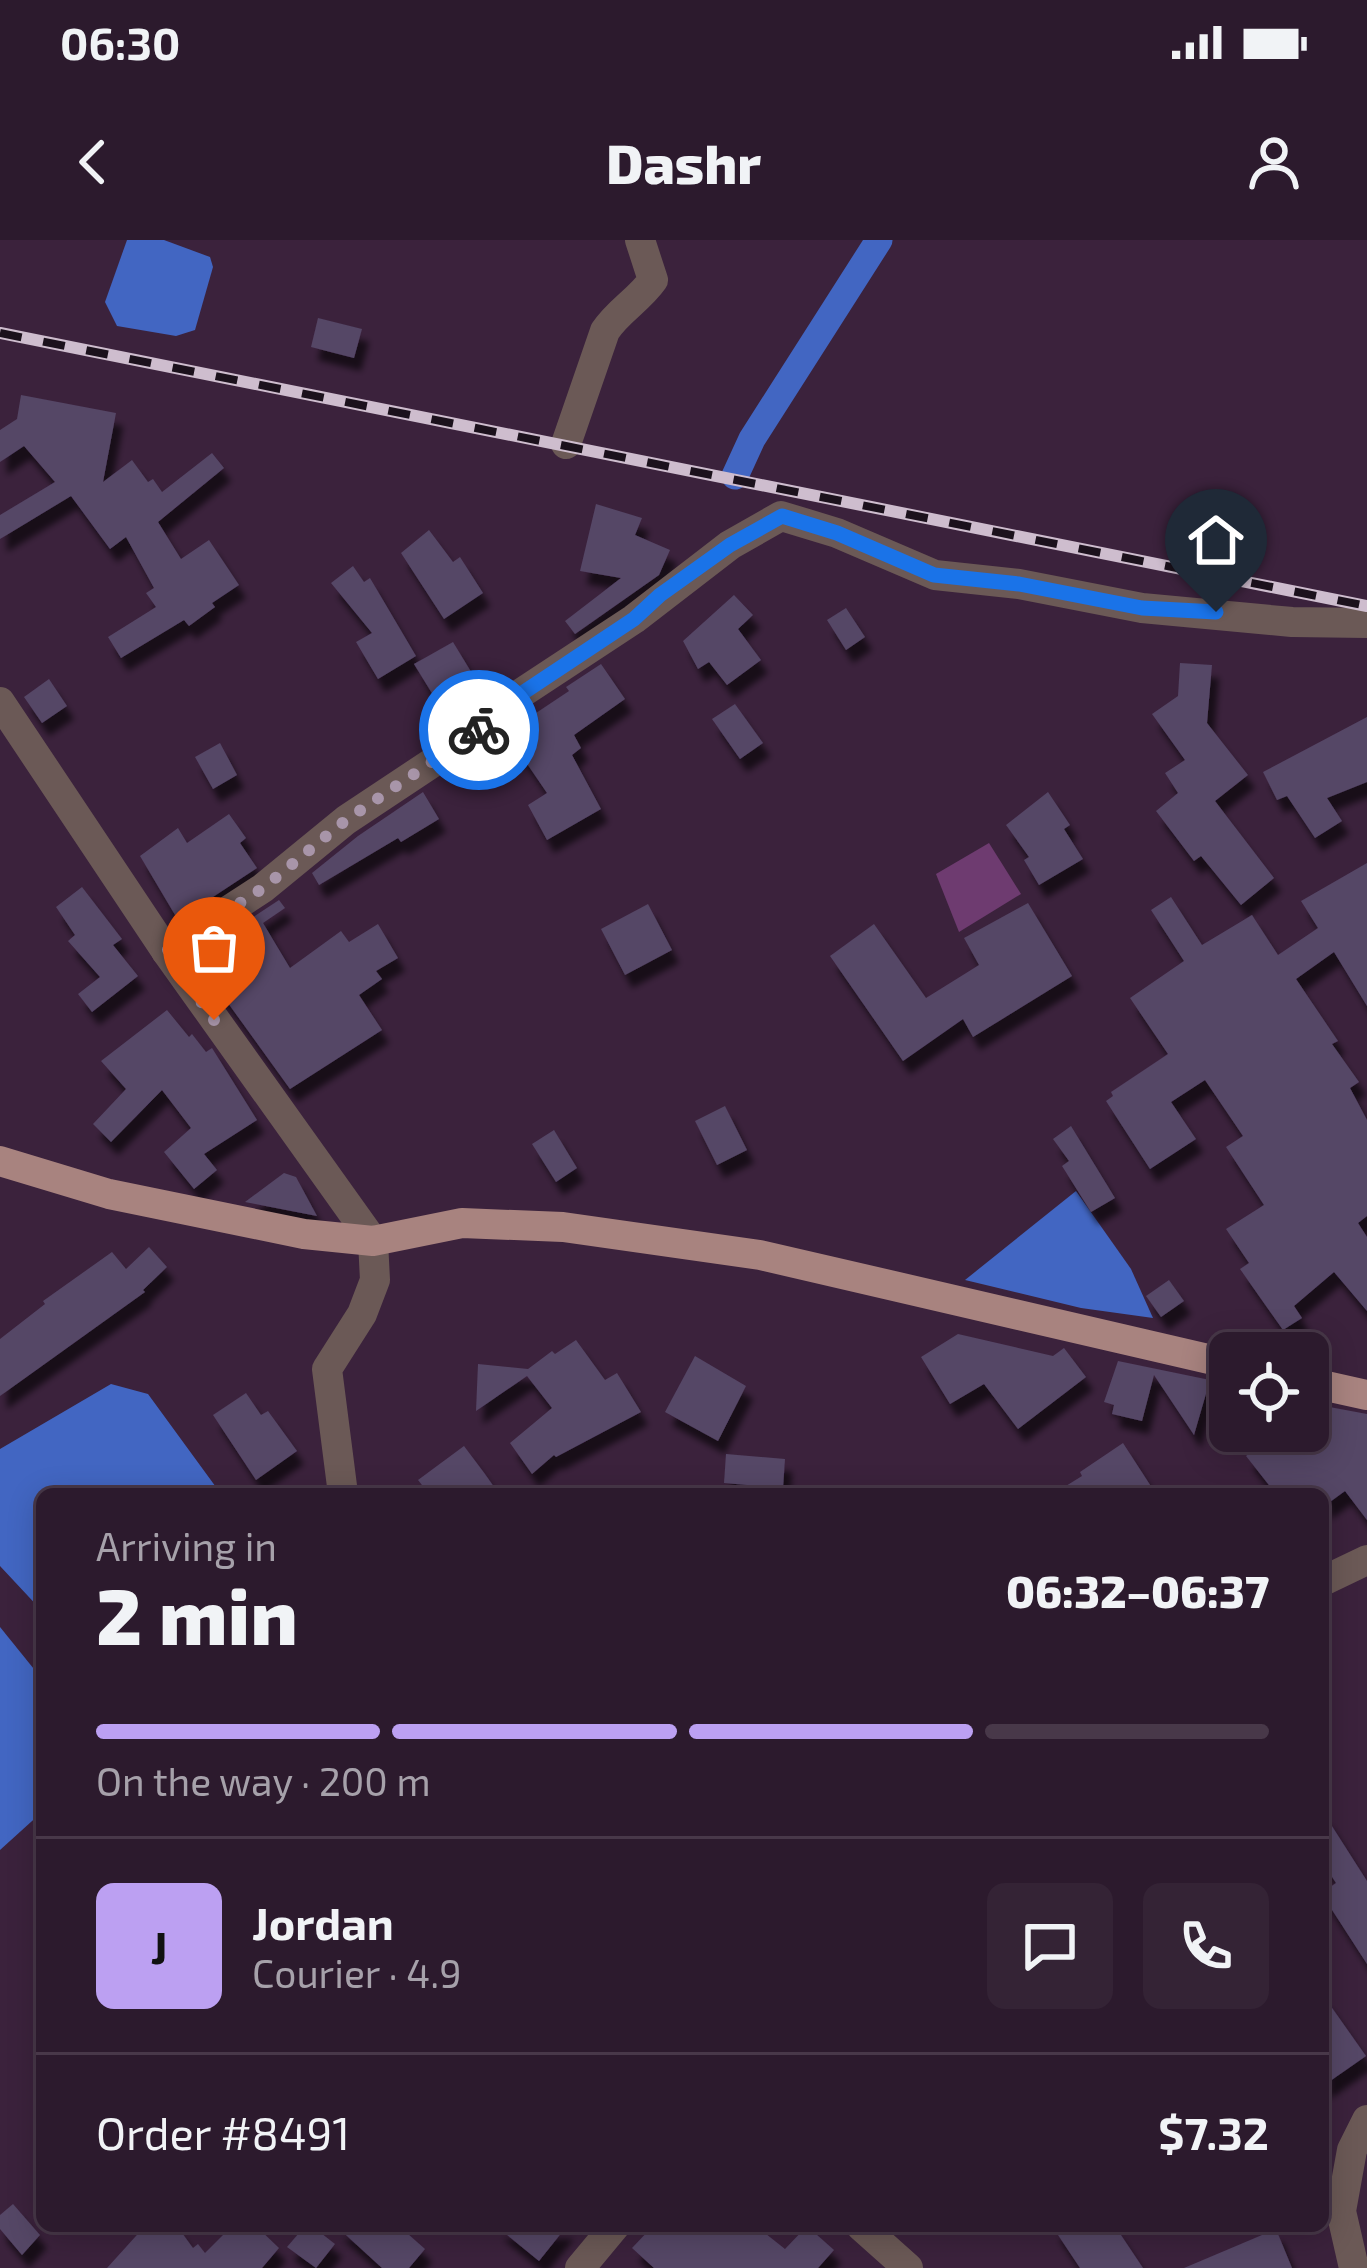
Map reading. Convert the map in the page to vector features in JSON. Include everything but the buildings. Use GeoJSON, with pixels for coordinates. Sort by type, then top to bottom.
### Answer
{"type":"FeatureCollection","features":[{"type":"Feature","properties":{"kind":"main road"},"geometry":{"type":"LineString","coordinates":[[0,1161],[109,1194],[304,1234],[373,1241],[462,1223],[562,1227],[760,1255],[1209,1359]]}},
{"type":"Feature","properties":{"kind":"main road"},"geometry":{"type":"LineString","coordinates":[[1329,1387],[1367,1395]]}},
{"type":"Feature","properties":{"kind":"street"},"geometry":{"type":"LineString","coordinates":[[566,444],[605,331],[652,280],[640,240]]}},
{"type":"Feature","properties":{"kind":"street"},"geometry":{"type":"LineString","coordinates":[[166,951],[263,888],[346,820],[468,739],[524,692],[634,619],[730,545],[782,516],[837,533],[934,575],[1019,584],[1142,608],[1292,622],[1367,623]]}},
{"type":"Feature","properties":{"kind":"street"},"geometry":{"type":"LineString","coordinates":[[0,701],[166,951],[373,1241],[376,1280],[362,1314],[327,1369],[342,1488]]}},
{"type":"Feature","properties":{"kind":"street"},"geometry":{"type":"LineString","coordinates":[[1329,1578],[1367,1561]]}},
{"type":"Feature","properties":{"kind":"street"},"geometry":{"type":"LineString","coordinates":[[1354,2268],[1341,2211],[1352,2150],[1367,2120]]}},
{"type":"Feature","properties":{"kind":"street"},"geometry":{"type":"LineString","coordinates":[[580,2268],[609,2232]]}},
{"type":"Feature","properties":{"kind":"street"},"geometry":{"type":"LineString","coordinates":[[868,2232],[908,2268]]}},
{"type":"Feature","properties":{"kind":"shaded area"},"geometry":{"type":"Polygon","coordinates":[[[989,843],[1021,894],[959,932],[936,874],[989,843]]]}},
{"type":"Feature","properties":{"kind":"water"},"geometry":{"type":"Polygon","coordinates":[[[127,240],[164,240],[210,257],[213,267],[195,330],[176,336],[117,326],[105,302],[127,240]]]}},
{"type":"Feature","properties":{"kind":"water"},"geometry":{"type":"Polygon","coordinates":[[[1076,1191],[1131,1269],[1153,1318],[1081,1308],[965,1280],[1076,1191]]]}},
{"type":"Feature","properties":{"kind":"water"},"geometry":{"type":"Polygon","coordinates":[[[111,1384],[148,1394],[217,1488],[36,1488],[36,1605],[0,1566],[0,1449],[111,1384]]]}},
{"type":"Feature","properties":{"kind":"water"},"geometry":{"type":"Polygon","coordinates":[[[0,1627],[36,1672],[36,1817],[0,1850],[0,1627]]]}},
{"type":"Feature","properties":{"kind":"waterway"},"geometry":{"type":"LineString","coordinates":[[735,476],[752,439],[879,240]]}},
{"type":"Feature","properties":{"kind":"railway"},"geometry":{"type":"LineString","coordinates":[[0,333],[1367,606]]}},
{"type":"Feature","properties":{"kind":"way so far"},"geometry":{"type":"LineString","coordinates":[[214,1020],[166,951],[263,888],[346,820],[479,730]]}},
{"type":"Feature","properties":{"kind":"route"},"geometry":{"type":"LineString","coordinates":[[479,730],[524,692],[634,619],[730,545],[782,516],[837,533],[934,575],[1019,584],[1142,608],[1216,612]]}}]}
